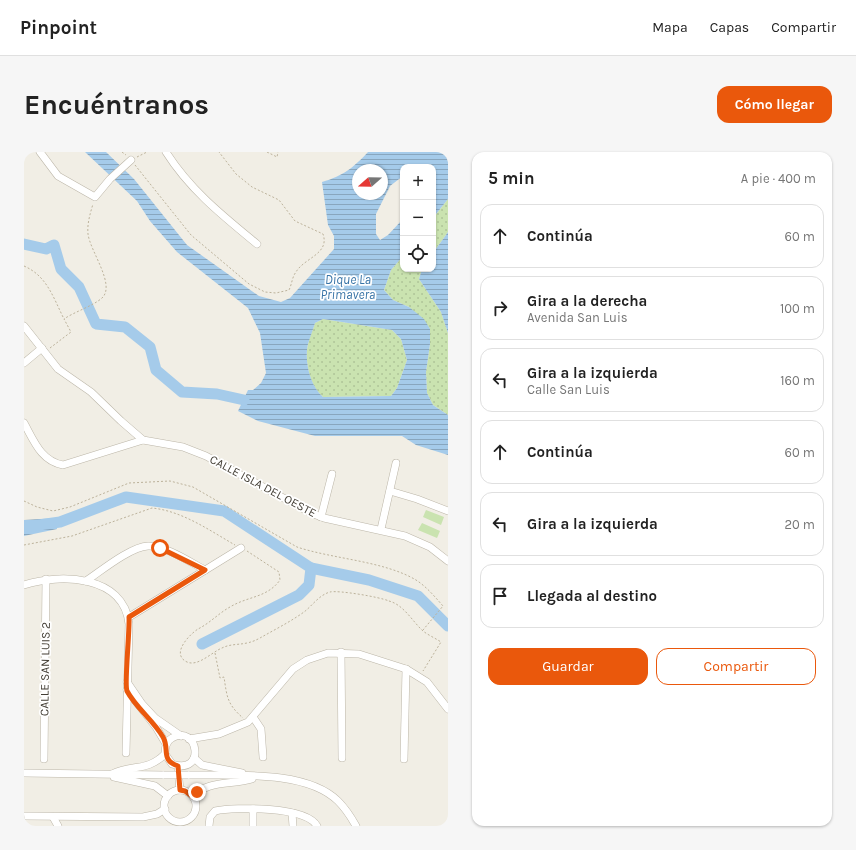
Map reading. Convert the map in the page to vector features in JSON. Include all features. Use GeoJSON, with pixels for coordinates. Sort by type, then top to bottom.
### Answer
{"type":"FeatureCollection","features":[{"type":"Feature","properties":{"kind":"street"},"geometry":{"type":"LineString","coordinates":[[40,152],[58,176],[95,198],[110,179],[131,160]]}},
{"type":"Feature","properties":{"kind":"street"},"geometry":{"type":"LineString","coordinates":[[166,152],[189,184],[204,200],[257,244]]}},
{"type":"Feature","properties":{"kind":"street","name":"CALLE ISLA DEL OESTE"},"geometry":{"type":"LineString","coordinates":[[24,326],[58,369],[91,392],[121,421],[144,440],[183,448],[206,456],[321,517],[380,529],[418,540],[448,561]]}},
{"type":"Feature","properties":{"kind":"street"},"geometry":{"type":"LineString","coordinates":[[24,363],[44,350]]}},
{"type":"Feature","properties":{"kind":"street","name":"CALLE ISLA DEL OESTE"},"geometry":{"type":"LineString","coordinates":[[24,423],[37,448],[44,456],[54,463],[63,465],[144,440]]}},
{"type":"Feature","properties":{"kind":"street"},"geometry":{"type":"LineString","coordinates":[[380,529],[396,463]]}},
{"type":"Feature","properties":{"kind":"street"},"geometry":{"type":"LineString","coordinates":[[321,517],[332,474]]}},
{"type":"Feature","properties":{"kind":"street"},"geometry":{"type":"LineString","coordinates":[[390,491],[417,499],[448,511]]}},
{"type":"Feature","properties":{"kind":"street"},"geometry":{"type":"LineString","coordinates":[[86,580],[134,550],[149,546],[160,548],[205,570]]}},
{"type":"Feature","properties":{"kind":"street"},"geometry":{"type":"LineString","coordinates":[[129,617],[241,548]]}},
{"type":"Feature","properties":{"kind":"street"},"geometry":{"type":"LineString","coordinates":[[24,585],[46,579],[61,578],[86,580],[116,597],[129,617],[126,690],[126,753]]}},
{"type":"Feature","properties":{"kind":"street","name":"CALLE SAN LUIS 2"},"geometry":{"type":"LineString","coordinates":[[44,759],[46,579]]}},
{"type":"Feature","properties":{"kind":"street"},"geometry":{"type":"LineString","coordinates":[[126,690],[155,718],[181,736],[190,739],[210,736],[251,720],[276,687],[293,669],[313,657],[341,652],[376,658],[406,669],[419,677],[438,694],[448,709]]}},
{"type":"Feature","properties":{"kind":"street"},"geometry":{"type":"LineString","coordinates":[[341,652],[342,758]]}},
{"type":"Feature","properties":{"kind":"street"},"geometry":{"type":"LineString","coordinates":[[404,759],[406,669]]}},
{"type":"Feature","properties":{"kind":"street"},"geometry":{"type":"LineString","coordinates":[[127,682],[140,705],[166,744],[165,754],[172,764],[178,766],[188,764],[194,758],[195,748],[190,739]]}},
{"type":"Feature","properties":{"kind":"street"},"geometry":{"type":"LineString","coordinates":[[126,711],[140,705]]}},
{"type":"Feature","properties":{"kind":"street"},"geometry":{"type":"LineString","coordinates":[[251,720],[261,729],[263,757]]}},
{"type":"Feature","properties":{"kind":"street"},"geometry":{"type":"LineString","coordinates":[[166,744],[173,738],[181,736]]}},
{"type":"Feature","properties":{"kind":"street"},"geometry":{"type":"LineString","coordinates":[[195,748],[210,736]]}},
{"type":"Feature","properties":{"kind":"street"},"geometry":{"type":"LineString","coordinates":[[109,774],[123,769],[152,765],[165,754]]}},
{"type":"Feature","properties":{"kind":"street"},"geometry":{"type":"LineString","coordinates":[[194,758],[202,765],[258,777]]}},
{"type":"Feature","properties":{"kind":"street"},"geometry":{"type":"LineString","coordinates":[[178,766],[180,790]]}},
{"type":"Feature","properties":{"kind":"street"},"geometry":{"type":"LineString","coordinates":[[24,773],[188,775],[291,779],[313,786],[338,801],[356,826]]}},
{"type":"Feature","properties":{"kind":"street"},"geometry":{"type":"LineString","coordinates":[[109,774],[118,779],[155,786],[168,796]]}},
{"type":"Feature","properties":{"kind":"street"},"geometry":{"type":"LineString","coordinates":[[193,797],[197,792],[205,787],[246,781],[258,777]]}},
{"type":"Feature","properties":{"kind":"street"},"geometry":{"type":"LineString","coordinates":[[180,790],[185,791],[193,797],[196,803],[196,810],[193,816],[188,820],[177,824],[170,818],[165,809],[165,802],[168,796],[180,790]]}},
{"type":"Feature","properties":{"kind":"street"},"geometry":{"type":"LineString","coordinates":[[24,816],[144,817],[157,814],[165,809]]}},
{"type":"Feature","properties":{"kind":"street"},"geometry":{"type":"LineString","coordinates":[[253,809],[253,826]]}},
{"type":"Feature","properties":{"kind":"street"},"geometry":{"type":"LineString","coordinates":[[208,826],[210,817],[215,810],[253,809],[292,813],[310,819],[318,826]]}},
{"type":"Feature","properties":{"kind":"street"},"geometry":{"type":"LineString","coordinates":[[292,813],[293,826]]}},
{"type":"Feature","properties":{"kind":"street"},"geometry":{"type":"LineString","coordinates":[[53,817],[58,826]]}},
{"type":"Feature","properties":{"kind":"path"},"geometry":{"type":"LineString","coordinates":[[131,160],[147,152]]}},
{"type":"Feature","properties":{"kind":"path"},"geometry":{"type":"LineString","coordinates":[[268,152],[277,157],[278,152]]}},
{"type":"Feature","properties":{"kind":"path"},"geometry":{"type":"LineString","coordinates":[[64,319],[102,298],[106,290],[106,280],[91,248],[88,234],[88,223],[95,198]]}},
{"type":"Feature","properties":{"kind":"path"},"geometry":{"type":"LineString","coordinates":[[24,266],[39,274],[71,332],[44,350]]}},
{"type":"Feature","properties":{"kind":"path"},"geometry":{"type":"LineString","coordinates":[[24,501],[37,507],[53,511],[70,507],[129,483],[170,481],[193,487],[297,547],[399,572],[417,581],[443,606],[423,631]]}},
{"type":"Feature","properties":{"kind":"path"},"geometry":{"type":"LineString","coordinates":[[24,545],[72,536],[152,508],[162,509],[182,516],[241,548],[279,572],[280,580],[261,596],[235,604],[212,621],[193,632],[187,638],[181,652],[182,658],[186,662],[193,663],[226,646],[244,645],[255,641],[305,611],[322,595],[334,591],[392,601],[423,631],[441,642],[419,677]]}},
{"type":"Feature","properties":{"kind":"path"},"geometry":{"type":"LineString","coordinates":[[215,652],[220,678],[224,677],[227,698],[231,707],[251,720]]}},
{"type":"Feature","properties":{"kind":"green space"},"geometry":{"type":"Polygon","coordinates":[[[448,199],[448,232],[436,249],[436,236],[436,214],[448,199]]]}},
{"type":"Feature","properties":{"kind":"green space"},"geometry":{"type":"Polygon","coordinates":[[[400,260],[400,272],[421,272],[419,279],[441,312],[448,333],[448,415],[433,405],[427,393],[426,372],[430,344],[409,307],[393,300],[384,290],[391,270],[400,260]]]}},
{"type":"Feature","properties":{"kind":"green space"},"geometry":{"type":"Polygon","coordinates":[[[323,319],[392,330],[401,339],[407,360],[397,388],[391,396],[323,397],[318,392],[309,373],[307,351],[309,339],[315,323],[323,319]]]}},
{"type":"Feature","properties":{"kind":"green space"},"geometry":{"type":"Polygon","coordinates":[[[426,510],[444,517],[441,525],[423,517],[426,510]]]}},
{"type":"Feature","properties":{"kind":"green space"},"geometry":{"type":"Polygon","coordinates":[[[422,523],[440,531],[437,538],[418,530],[422,523]]]}},
{"type":"Feature","properties":{"kind":"water","name":"Dique La Primavera"},"geometry":{"type":"Polygon","coordinates":[[[85,152],[106,152],[134,179],[187,245],[259,296],[281,302],[290,298],[334,249],[334,236],[328,225],[322,182],[336,177],[352,167],[352,200],[383,200],[376,214],[376,234],[380,240],[388,235],[400,222],[400,260],[391,270],[384,290],[393,300],[409,307],[424,319],[430,329],[430,344],[426,372],[427,393],[433,405],[448,415],[448,455],[416,445],[402,436],[315,436],[258,421],[238,411],[248,390],[253,390],[261,383],[266,373],[260,333],[248,308],[177,252],[150,221],[137,201],[85,152]],[[323,319],[315,323],[308,344],[307,358],[311,380],[318,392],[323,397],[391,396],[397,388],[407,360],[401,339],[392,330],[323,319]]]}},
{"type":"Feature","properties":{"kind":"water","name":"Dique La Primavera"},"geometry":{"type":"Polygon","coordinates":[[[368,152],[448,152],[448,199],[436,214],[436,164],[400,164],[400,178],[390,186],[388,190],[388,164],[356,164],[368,152]]]}},
{"type":"Feature","properties":{"kind":"water"},"geometry":{"type":"Polygon","coordinates":[[[448,232],[448,333],[441,312],[419,279],[421,272],[436,272],[436,249],[448,232]]]}},
{"type":"Feature","properties":{"kind":"water"},"geometry":{"type":"Polygon","coordinates":[[[56,518],[57,529],[24,536],[24,520],[56,518]]]}},
{"type":"Feature","properties":{"kind":"waterway"},"geometry":{"type":"LineString","coordinates":[[24,244],[46,249],[54,245],[61,269],[79,287],[96,324],[125,327],[150,347],[156,370],[182,392],[217,394],[244,400]]}},
{"type":"Feature","properties":{"kind":"waterway"},"geometry":{"type":"LineString","coordinates":[[24,527],[60,522],[126,497],[224,511],[311,568],[309,585],[299,595],[202,644]]}},
{"type":"Feature","properties":{"kind":"waterway"},"geometry":{"type":"LineString","coordinates":[[311,568],[369,580],[418,596],[448,626]]}},
{"type":"Feature","properties":{"kind":"route"},"geometry":{"type":"LineString","coordinates":[[160,548],[205,570],[129,617],[126,690],[160,733],[166,744],[165,754],[168,760],[172,764],[178,766],[180,790],[189,793],[193,797],[197,792]]}}]}
